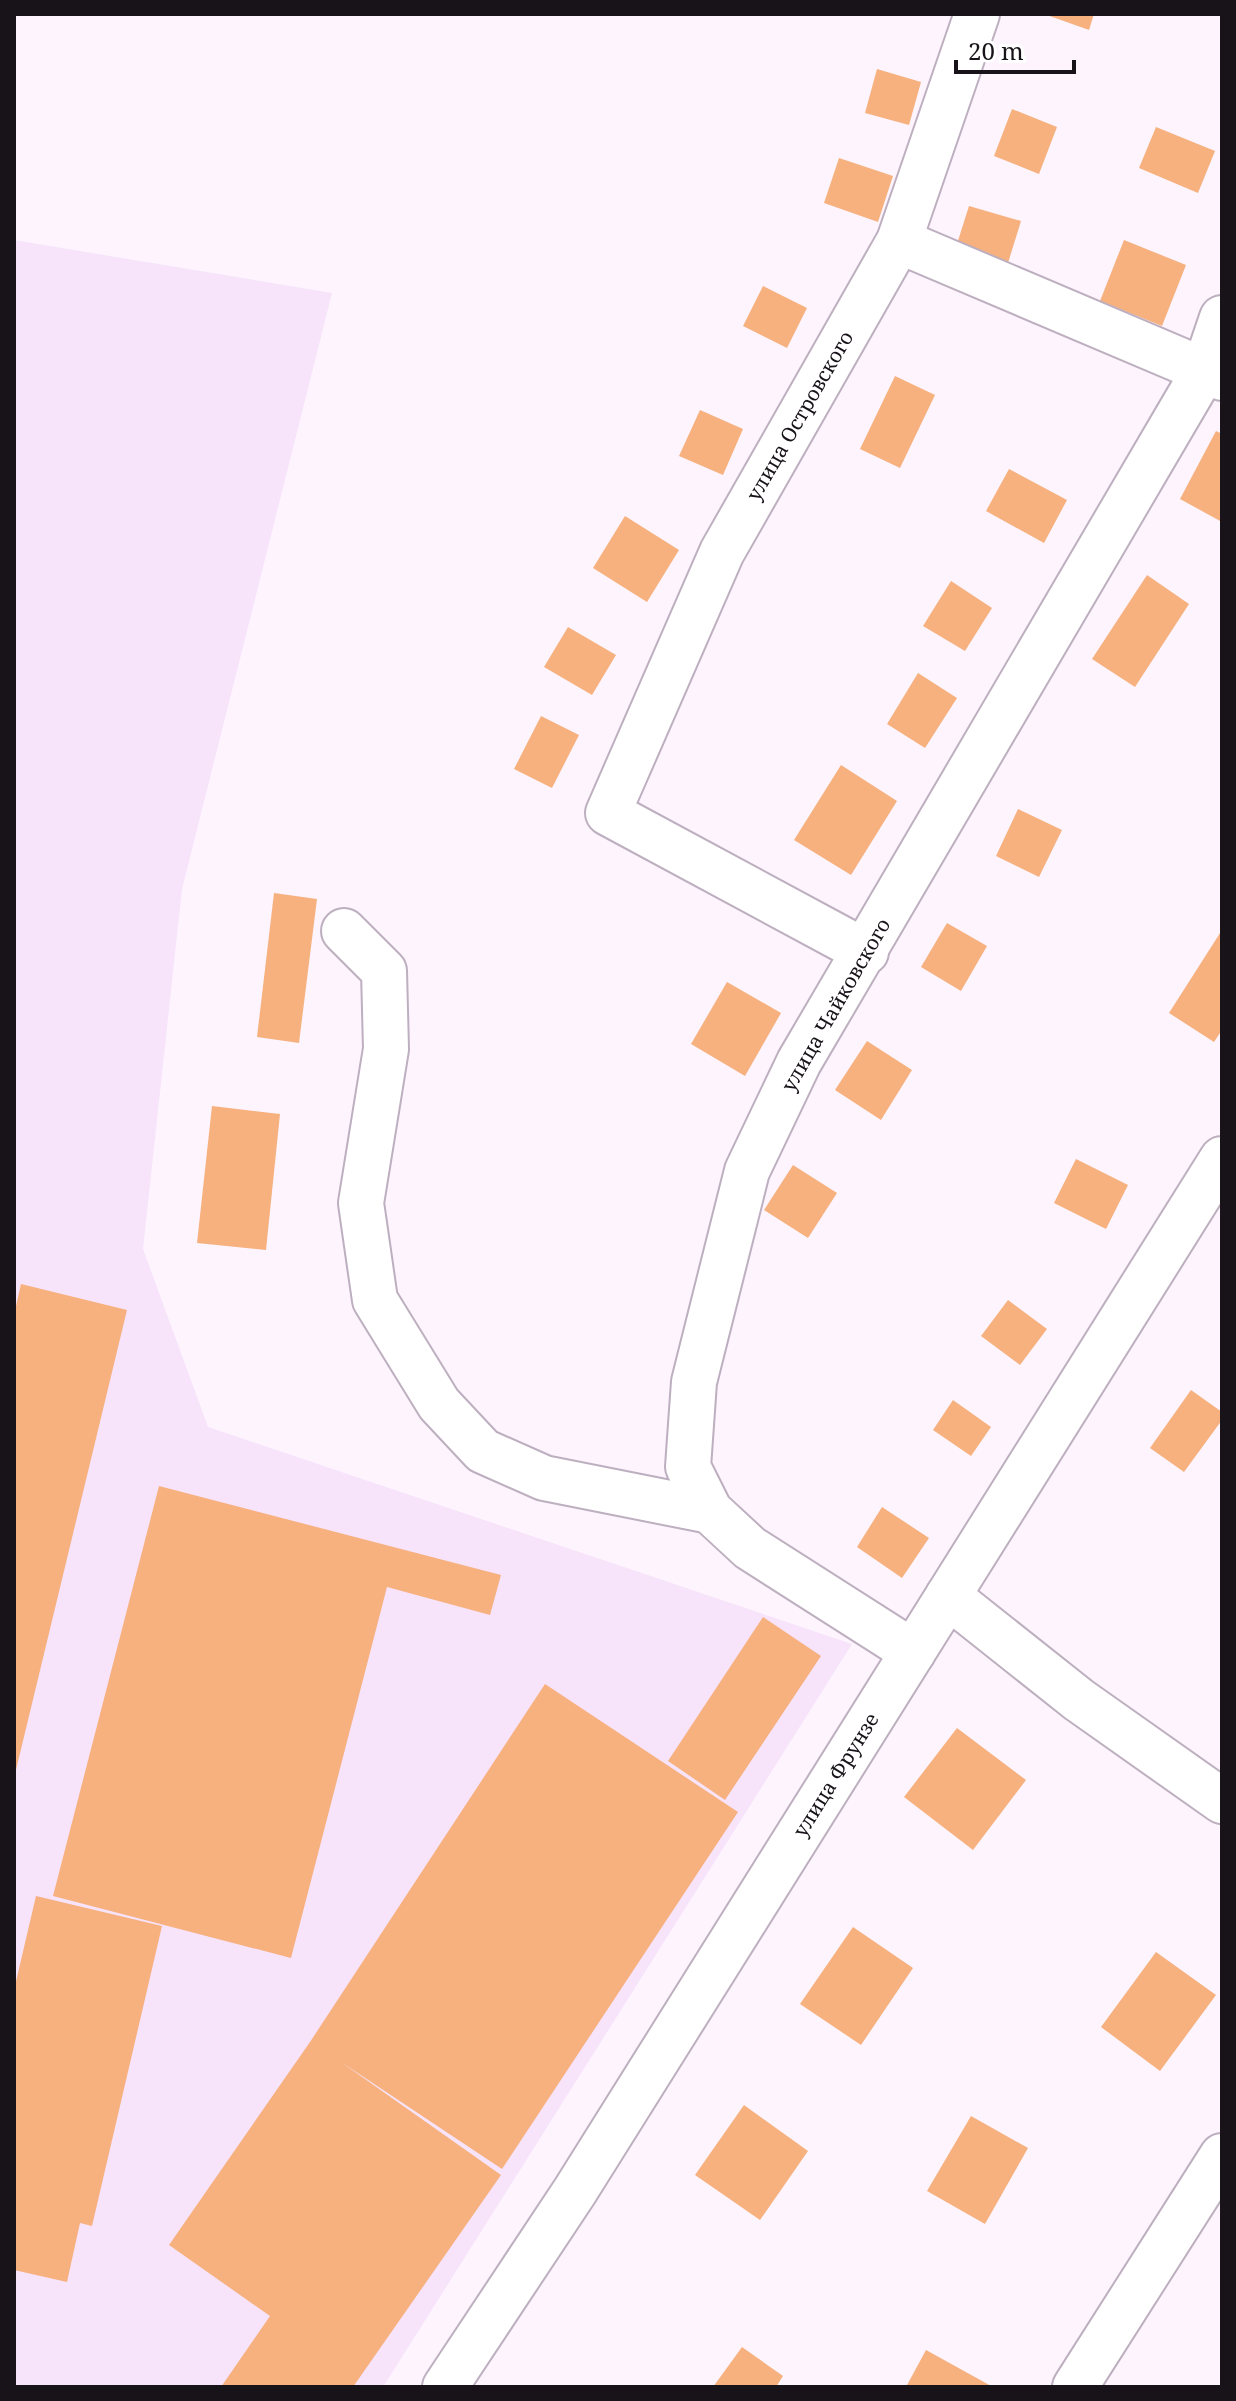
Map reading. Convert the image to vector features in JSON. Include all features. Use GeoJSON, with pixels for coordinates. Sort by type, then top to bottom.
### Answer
{"type":"FeatureCollection","features":[{"type":"Feature","properties":{"kind":"street","name":"улица Островского"},"geometry":{"type":"LineString","coordinates":[[866,952],[608,813],[722,552],[899,241],[977,14]]}},
{"type":"Feature","properties":{"kind":"street"},"geometry":{"type":"LineString","coordinates":[[899,241],[1213,374]]}},
{"type":"Feature","properties":{"kind":"street","name":"улица Чайковского"},"geometry":{"type":"LineString","coordinates":[[913,1652],[750,1548],[710,1511],[688,1467],[694,1382],[747,1171],[799,1062],[1213,374],[1222,318]]}},
{"type":"Feature","properties":{"kind":"street"},"geometry":{"type":"LineString","coordinates":[[344,931],[384,971],[386,1049],[361,1203],[375,1300],[439,1404],[483,1451],[544,1478],[710,1511]]}},
{"type":"Feature","properties":{"kind":"street","name":"улица Фрунзе"},"geometry":{"type":"LineString","coordinates":[[445,2387],[583,2178],[1222,1159]]}},
{"type":"Feature","properties":{"kind":"street"},"geometry":{"type":"LineString","coordinates":[[948,1596],[1079,1700],[1222,1801]]}},
{"type":"Feature","properties":{"kind":"street"},"geometry":{"type":"LineString","coordinates":[[1075,2387],[1222,2156]]}},
{"type":"Feature","properties":{"kind":"shaded area"},"geometry":{"type":"Polygon","coordinates":[[[14,240],[332,293],[182,889],[143,1249],[208,1427],[852,1644],[383,2387],[14,2387],[14,240]]]}},
{"type":"Feature","properties":{"kind":"building"},"geometry":{"type":"Polygon","coordinates":[[[1044,14],[1094,14],[1089,30],[1044,14]]]}},
{"type":"Feature","properties":{"kind":"building"},"geometry":{"type":"Polygon","coordinates":[[[877,69],[921,82],[909,125],[865,113],[877,69]]]}},
{"type":"Feature","properties":{"kind":"building"},"geometry":{"type":"Polygon","coordinates":[[[1012,109],[1057,127],[1039,174],[994,156],[1012,109]]]}},
{"type":"Feature","properties":{"kind":"building"},"geometry":{"type":"Polygon","coordinates":[[[1156,127],[1215,151],[1198,193],[1139,168],[1156,127]]]}},
{"type":"Feature","properties":{"kind":"building"},"geometry":{"type":"Polygon","coordinates":[[[839,158],[893,176],[878,222],[824,203],[839,158]]]}},
{"type":"Feature","properties":{"kind":"building"},"geometry":{"type":"Polygon","coordinates":[[[969,206],[1021,221],[1008,263],[956,247],[969,206]]]}},
{"type":"Feature","properties":{"kind":"building"},"geometry":{"type":"Polygon","coordinates":[[[1124,240],[1186,265],[1162,326],[1100,301],[1124,240]]]}},
{"type":"Feature","properties":{"kind":"building"},"geometry":{"type":"Polygon","coordinates":[[[763,286],[807,308],[787,348],[743,326],[763,286]]]}},
{"type":"Feature","properties":{"kind":"building"},"geometry":{"type":"Polygon","coordinates":[[[895,376],[935,395],[900,468],[860,449],[895,376]]]}},
{"type":"Feature","properties":{"kind":"building"},"geometry":{"type":"Polygon","coordinates":[[[700,410],[743,429],[723,475],[679,456],[700,410]]]}},
{"type":"Feature","properties":{"kind":"building"},"geometry":{"type":"Polygon","coordinates":[[[1216,431],[1222,434],[1222,522],[1180,499],[1216,431]]]}},
{"type":"Feature","properties":{"kind":"building"},"geometry":{"type":"Polygon","coordinates":[[[1009,469],[1067,500],[1044,543],[986,511],[1009,469]]]}},
{"type":"Feature","properties":{"kind":"building"},"geometry":{"type":"Polygon","coordinates":[[[625,516],[679,550],[647,602],[593,568],[625,516]]]}},
{"type":"Feature","properties":{"kind":"building"},"geometry":{"type":"Polygon","coordinates":[[[1147,575],[1189,604],[1135,687],[1092,659],[1147,575]]]}},
{"type":"Feature","properties":{"kind":"building"},"geometry":{"type":"Polygon","coordinates":[[[951,581],[992,608],[965,651],[923,626],[951,581]]]}},
{"type":"Feature","properties":{"kind":"building"},"geometry":{"type":"Polygon","coordinates":[[[568,627],[616,655],[592,695],[544,667],[568,627]]]}},
{"type":"Feature","properties":{"kind":"building"},"geometry":{"type":"Polygon","coordinates":[[[918,673],[957,698],[925,748],[887,724],[918,673]]]}},
{"type":"Feature","properties":{"kind":"building"},"geometry":{"type":"Polygon","coordinates":[[[541,716],[579,735],[552,788],[514,769],[541,716]]]}},
{"type":"Feature","properties":{"kind":"building"},"geometry":{"type":"Polygon","coordinates":[[[841,765],[897,801],[851,875],[794,840],[841,765]]]}},
{"type":"Feature","properties":{"kind":"building"},"geometry":{"type":"Polygon","coordinates":[[[1018,809],[1062,830],[1039,877],[996,856],[1018,809]]]}},
{"type":"Feature","properties":{"kind":"building"},"geometry":{"type":"Polygon","coordinates":[[[274,893],[317,899],[299,1043],[257,1037],[274,893]]]}},
{"type":"Feature","properties":{"kind":"building"},"geometry":{"type":"Polygon","coordinates":[[[947,923],[987,946],[961,991],[921,967],[947,923]]]}},
{"type":"Feature","properties":{"kind":"building"},"geometry":{"type":"Polygon","coordinates":[[[1222,930],[1222,1030],[1214,1042],[1169,1013],[1222,930]]]}},
{"type":"Feature","properties":{"kind":"building"},"geometry":{"type":"Polygon","coordinates":[[[727,982],[781,1013],[745,1076],[691,1044],[727,982]]]}},
{"type":"Feature","properties":{"kind":"building"},"geometry":{"type":"Polygon","coordinates":[[[867,1041],[912,1070],[881,1120],[835,1090],[867,1041]]]}},
{"type":"Feature","properties":{"kind":"building"},"geometry":{"type":"Polygon","coordinates":[[[212,1106],[280,1114],[266,1250],[197,1243],[212,1106]]]}},
{"type":"Feature","properties":{"kind":"building"},"geometry":{"type":"Polygon","coordinates":[[[1076,1159],[1128,1185],[1106,1229],[1054,1203],[1076,1159]]]}},
{"type":"Feature","properties":{"kind":"building"},"geometry":{"type":"Polygon","coordinates":[[[793,1165],[837,1193],[808,1238],[764,1210],[793,1165]]]}},
{"type":"Feature","properties":{"kind":"building"},"geometry":{"type":"Polygon","coordinates":[[[21,1284],[127,1310],[15,1774],[14,1315],[21,1284]]]}},
{"type":"Feature","properties":{"kind":"building"},"geometry":{"type":"Polygon","coordinates":[[[1008,1300],[1047,1329],[1020,1365],[981,1336],[1008,1300]]]}},
{"type":"Feature","properties":{"kind":"building"},"geometry":{"type":"Polygon","coordinates":[[[1191,1390],[1222,1412],[1222,1420],[1184,1472],[1150,1448],[1191,1390]]]}},
{"type":"Feature","properties":{"kind":"building"},"geometry":{"type":"Polygon","coordinates":[[[953,1400],[991,1427],[971,1456],[933,1430],[953,1400]]]}},
{"type":"Feature","properties":{"kind":"building"},"geometry":{"type":"Polygon","coordinates":[[[159,1486],[501,1575],[490,1615],[387,1587],[291,1958],[53,1896],[159,1486]]]}},
{"type":"Feature","properties":{"kind":"building"},"geometry":{"type":"Polygon","coordinates":[[[882,1507],[929,1538],[902,1578],[857,1547],[882,1507]]]}},
{"type":"Feature","properties":{"kind":"building"},"geometry":{"type":"Polygon","coordinates":[[[763,1617],[821,1656],[725,1800],[668,1761],[763,1617]]]}},
{"type":"Feature","properties":{"kind":"building"},"geometry":{"type":"Polygon","coordinates":[[[545,1684],[738,1812],[502,2169],[341,2062],[501,2175],[353,2387],[221,2387],[270,2316],[169,2245],[310,2042],[545,1684]]]}},
{"type":"Feature","properties":{"kind":"building"},"geometry":{"type":"Polygon","coordinates":[[[957,1728],[1026,1780],[973,1850],[904,1797],[957,1728]]]}},
{"type":"Feature","properties":{"kind":"building"},"geometry":{"type":"Polygon","coordinates":[[[36,1896],[162,1926],[92,2226],[80,2223],[67,2282],[14,2270],[14,1990],[36,1896]]]}},
{"type":"Feature","properties":{"kind":"building"},"geometry":{"type":"Polygon","coordinates":[[[853,1927],[913,1968],[861,2045],[800,2004],[853,1927]]]}},
{"type":"Feature","properties":{"kind":"building"},"geometry":{"type":"Polygon","coordinates":[[[1156,1952],[1216,1995],[1160,2071],[1101,2027],[1156,1952]]]}},
{"type":"Feature","properties":{"kind":"building"},"geometry":{"type":"Polygon","coordinates":[[[744,2105],[808,2151],[760,2220],[695,2175],[744,2105]]]}},
{"type":"Feature","properties":{"kind":"building"},"geometry":{"type":"Polygon","coordinates":[[[971,2116],[1028,2148],[985,2224],[927,2191],[971,2116]]]}},
{"type":"Feature","properties":{"kind":"building"},"geometry":{"type":"Polygon","coordinates":[[[742,2347],[783,2376],[776,2387],[713,2387],[742,2347]]]}},
{"type":"Feature","properties":{"kind":"building"},"geometry":{"type":"Polygon","coordinates":[[[926,2350],[993,2387],[906,2387],[926,2350]]]}}]}
